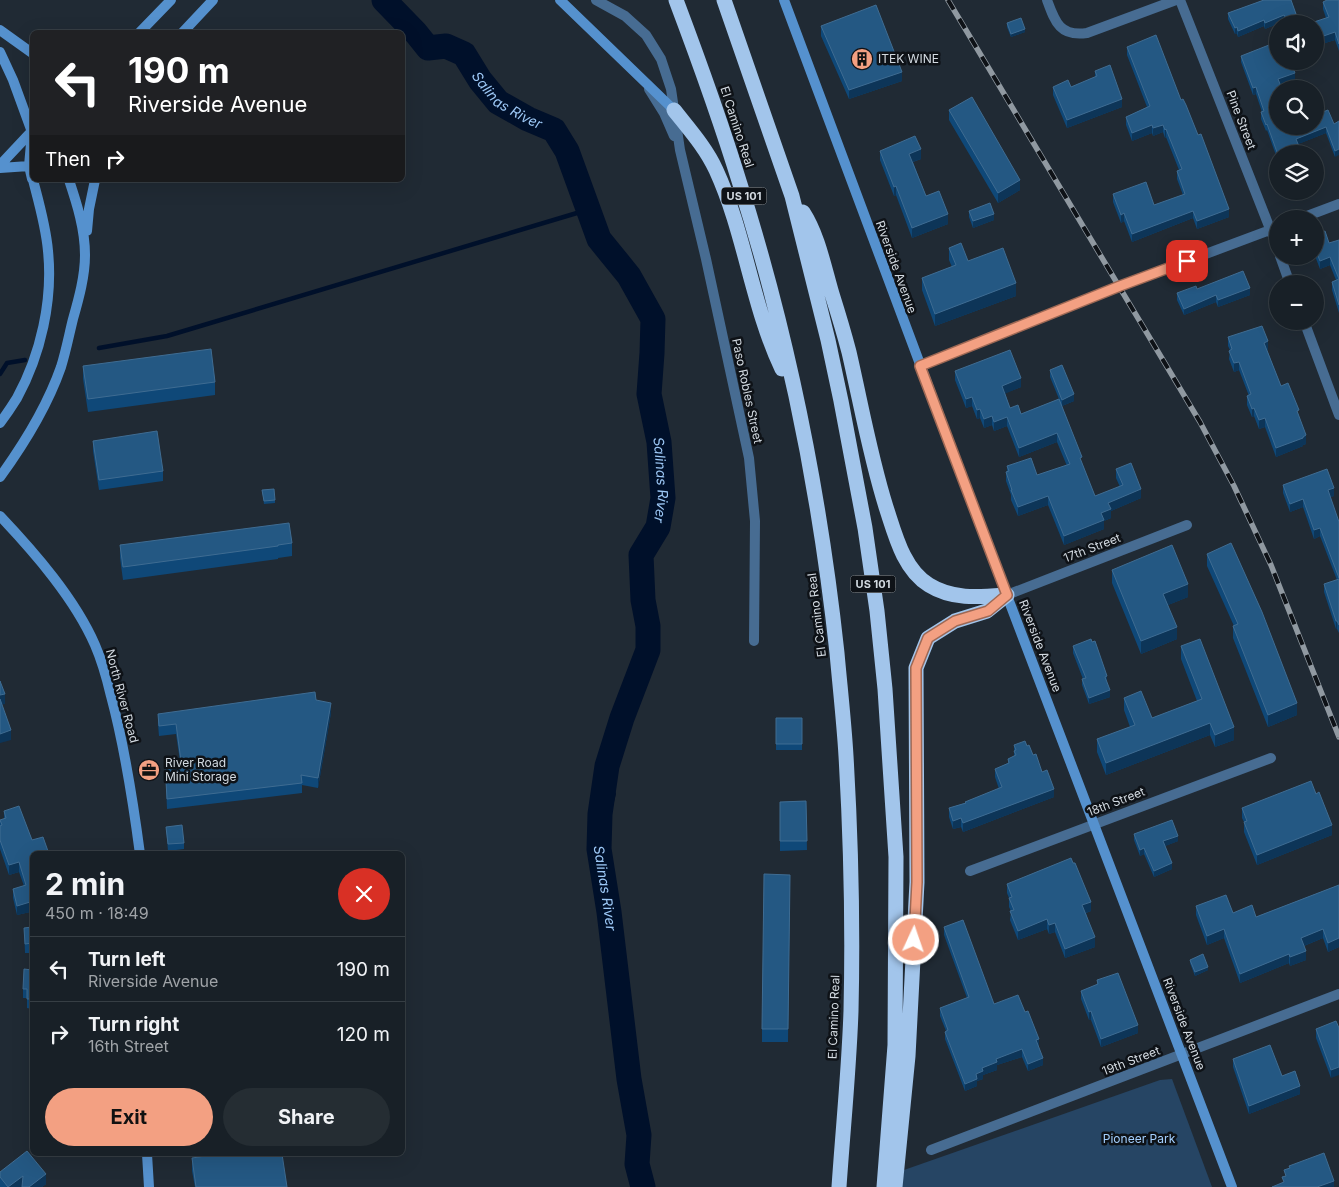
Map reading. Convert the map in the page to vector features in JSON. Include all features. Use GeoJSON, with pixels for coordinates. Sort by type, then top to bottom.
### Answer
{"type":"FeatureCollection","features":[{"type":"Feature","properties":{"kind":"highway","name":"El Camino Real"},"geometry":{"type":"LineString","coordinates":[[676,0],[720,119],[764,269],[796,397],[821,530],[831,602],[846,754],[852,925],[851,1013],[839,1187]]}},
{"type":"Feature","properties":{"kind":"highway","name":"US 101"},"geometry":{"type":"LineString","coordinates":[[724,0],[792,196],[841,400],[865,528],[877,611],[885,690],[896,856],[895,1045],[884,1187]]}},
{"type":"Feature","properties":{"kind":"highway"},"geometry":{"type":"LineString","coordinates":[[674,110],[698,140],[715,169],[747,259],[771,346],[796,397]]}},
{"type":"Feature","properties":{"kind":"highway"},"geometry":{"type":"LineString","coordinates":[[792,196],[807,219],[822,256],[849,352],[878,483],[896,539],[905,558],[928,585],[944,592],[959,597],[976,598],[1007,595]]}},
{"type":"Feature","properties":{"kind":"highway"},"geometry":{"type":"LineString","coordinates":[[895,1187],[908,1056],[917,882],[916,668],[928,638],[955,621],[988,611],[1007,595]]}},
{"type":"Feature","properties":{"kind":"main road"},"geometry":{"type":"LineString","coordinates":[[142,30],[171,0]]}},
{"type":"Feature","properties":{"kind":"main road"},"geometry":{"type":"LineString","coordinates":[[185,30],[213,0]]}},
{"type":"Feature","properties":{"kind":"main road","name":"Paso Robles Street"},"geometry":{"type":"LineString","coordinates":[[560,0],[674,110]]}},
{"type":"Feature","properties":{"kind":"main road","name":"Riverside Avenue"},"geometry":{"type":"LineString","coordinates":[[784,0],[920,366],[1232,1187]]}},
{"type":"Feature","properties":{"kind":"main road"},"geometry":{"type":"LineString","coordinates":[[0,30],[30,52]]}},
{"type":"Feature","properties":{"kind":"main road"},"geometry":{"type":"LineString","coordinates":[[0,52],[30,127]]}},
{"type":"Feature","properties":{"kind":"main road"},"geometry":{"type":"LineString","coordinates":[[0,166],[30,134]]}},
{"type":"Feature","properties":{"kind":"main road"},"geometry":{"type":"LineString","coordinates":[[0,166],[30,165]]}},
{"type":"Feature","properties":{"kind":"main road"},"geometry":{"type":"LineString","coordinates":[[0,423],[17,398],[31,367],[44,327],[48,288],[48,251],[41,210],[34,182]]}},
{"type":"Feature","properties":{"kind":"main road"},"geometry":{"type":"LineString","coordinates":[[70,182],[82,225],[85,254]]}},
{"type":"Feature","properties":{"kind":"main road"},"geometry":{"type":"LineString","coordinates":[[0,478],[19,451],[43,408],[61,367],[82,284],[89,209],[95,182]]}},
{"type":"Feature","properties":{"kind":"main road","name":"North River Road"},"geometry":{"type":"LineString","coordinates":[[0,516],[54,578],[82,620],[95,645],[107,679],[119,724],[140,851]]}},
{"type":"Feature","properties":{"kind":"main road"},"geometry":{"type":"LineString","coordinates":[[147,1156],[149,1187]]}},
{"type":"Feature","properties":{"kind":"street","name":"Paso Robles Street"},"geometry":{"type":"LineString","coordinates":[[596,0],[626,16],[646,35],[661,59],[671,89],[680,150],[706,259],[749,458],[755,521],[754,641]]}},
{"type":"Feature","properties":{"kind":"street"},"geometry":{"type":"LineString","coordinates":[[1047,0],[1058,26],[1076,35],[1087,33],[1176,0]]}},
{"type":"Feature","properties":{"kind":"street","name":"Pine Street"},"geometry":{"type":"LineString","coordinates":[[1180,0],[1269,216]]}},
{"type":"Feature","properties":{"kind":"street","name":"Paso Robles Street"},"geometry":{"type":"LineString","coordinates":[[635,71],[654,95],[680,150]]}},
{"type":"Feature","properties":{"kind":"street"},"geometry":{"type":"LineString","coordinates":[[1323,210],[1339,204]]}},
{"type":"Feature","properties":{"kind":"street"},"geometry":{"type":"LineString","coordinates":[[920,366],[1120,286],[1269,230]]}},
{"type":"Feature","properties":{"kind":"street"},"geometry":{"type":"LineString","coordinates":[[1307,330],[1339,415]]}},
{"type":"Feature","properties":{"kind":"street","name":"17th Street"},"geometry":{"type":"LineString","coordinates":[[1007,595],[1187,525]]}},
{"type":"Feature","properties":{"kind":"street","name":"18th Street"},"geometry":{"type":"LineString","coordinates":[[970,871],[1271,758]]}},
{"type":"Feature","properties":{"kind":"street","name":"19th Street"},"geometry":{"type":"LineString","coordinates":[[931,1150],[1339,994]]}},
{"type":"Feature","properties":{"kind":"green space","name":"Pioneer Park"},"geometry":{"type":"Polygon","coordinates":[[[1172,1079],[1212,1187],[901,1187],[904,1170],[1160,1080],[1172,1079]]]}},
{"type":"Feature","properties":{"kind":"shaded area"},"geometry":{"type":"Polygon","coordinates":[[[607,766],[616,794],[603,846],[593,853],[587,844],[592,798],[607,766]]]}},
{"type":"Feature","properties":{"kind":"building"},"geometry":{"type":"Polygon","coordinates":[[[1264,0],[1291,0],[1296,14],[1269,15],[1269,21],[1265,23],[1264,20],[1238,31],[1228,13],[1264,0]]]}},
{"type":"Feature","properties":{"kind":"building"},"geometry":{"type":"Polygon","coordinates":[[[1339,0],[1339,44],[1335,32],[1324,36],[1324,19],[1329,17],[1323,2],[1339,0]]]}},
{"type":"Feature","properties":{"kind":"building","name":"ITEK WINE"},"geometry":{"type":"Polygon","coordinates":[[[876,5],[902,72],[849,90],[821,26],[876,5]]]}},
{"type":"Feature","properties":{"kind":"building"},"geometry":{"type":"Polygon","coordinates":[[[1021,18],[1025,29],[1011,34],[1007,23],[1021,18]]]}},
{"type":"Feature","properties":{"kind":"building"},"geometry":{"type":"Polygon","coordinates":[[[1156,35],[1181,100],[1183,99],[1186,105],[1198,135],[1201,134],[1229,209],[1197,221],[1193,211],[1132,234],[1124,213],[1121,215],[1113,194],[1146,182],[1154,205],[1185,194],[1177,171],[1182,169],[1163,125],[1153,128],[1152,125],[1132,133],[1126,117],[1150,106],[1127,47],[1156,35]]]}},
{"type":"Feature","properties":{"kind":"building"},"geometry":{"type":"Polygon","coordinates":[[[1269,45],[1269,70],[1294,70],[1295,73],[1278,80],[1269,80],[1269,130],[1261,112],[1264,111],[1256,87],[1253,88],[1241,56],[1269,45]]]}},
{"type":"Feature","properties":{"kind":"building"},"geometry":{"type":"Polygon","coordinates":[[[1110,65],[1122,99],[1067,120],[1053,87],[1068,80],[1071,87],[1097,76],[1095,71],[1110,65]]]}},
{"type":"Feature","properties":{"kind":"building"},"geometry":{"type":"Polygon","coordinates":[[[972,97],[1020,180],[998,193],[949,110],[972,97]]]}},
{"type":"Feature","properties":{"kind":"building"},"geometry":{"type":"Polygon","coordinates":[[[1328,110],[1334,124],[1339,121],[1339,149],[1335,151],[1326,127],[1324,128],[1324,112],[1328,110]]]}},
{"type":"Feature","properties":{"kind":"building"},"geometry":{"type":"Polygon","coordinates":[[[1271,135],[1306,135],[1296,139],[1298,145],[1274,145],[1271,135]]]}},
{"type":"Feature","properties":{"kind":"building"},"geometry":{"type":"Polygon","coordinates":[[[915,136],[921,149],[909,154],[926,196],[939,191],[948,214],[912,228],[880,151],[915,136]]]}},
{"type":"Feature","properties":{"kind":"building"},"geometry":{"type":"Polygon","coordinates":[[[990,203],[994,214],[973,221],[969,211],[990,203]]]}},
{"type":"Feature","properties":{"kind":"building"},"geometry":{"type":"Polygon","coordinates":[[[1324,231],[1329,243],[1339,240],[1339,279],[1330,257],[1324,259],[1324,231]]]}},
{"type":"Feature","properties":{"kind":"building"},"geometry":{"type":"Polygon","coordinates":[[[961,243],[968,261],[1003,248],[1016,283],[935,314],[922,278],[956,265],[949,248],[961,243]]]}},
{"type":"Feature","properties":{"kind":"building"},"geometry":{"type":"Polygon","coordinates":[[[1243,271],[1250,288],[1218,300],[1216,295],[1184,309],[1177,293],[1196,286],[1197,289],[1243,271]]]}},
{"type":"Feature","properties":{"kind":"building"},"geometry":{"type":"Polygon","coordinates":[[[1339,279],[1339,305],[1332,282],[1339,279]]]}},
{"type":"Feature","properties":{"kind":"building"},"geometry":{"type":"Polygon","coordinates":[[[1262,326],[1268,341],[1264,343],[1281,386],[1288,383],[1299,410],[1297,411],[1306,435],[1303,438],[1276,448],[1265,418],[1259,420],[1254,408],[1252,409],[1247,396],[1251,394],[1239,362],[1234,363],[1229,351],[1232,349],[1228,337],[1262,326]]]}},
{"type":"Feature","properties":{"kind":"building"},"geometry":{"type":"Polygon","coordinates":[[[211,349],[215,382],[88,399],[83,366],[211,349]]]}},
{"type":"Feature","properties":{"kind":"building"},"geometry":{"type":"Polygon","coordinates":[[[1010,350],[1021,378],[1002,386],[1010,408],[1018,405],[1021,414],[1059,399],[1095,496],[1123,485],[1116,469],[1131,463],[1141,489],[1108,503],[1111,509],[1101,513],[1104,520],[1064,536],[1048,496],[1018,507],[1006,472],[1009,471],[1007,466],[1031,458],[1037,475],[1070,464],[1057,433],[1019,448],[1007,417],[994,422],[992,416],[984,419],[980,409],[977,410],[972,397],[966,399],[955,371],[1010,350]]]}},
{"type":"Feature","properties":{"kind":"building"},"geometry":{"type":"Polygon","coordinates":[[[1062,365],[1074,394],[1062,400],[1050,370],[1062,365]]]}},
{"type":"Feature","properties":{"kind":"building"},"geometry":{"type":"Polygon","coordinates":[[[157,431],[163,471],[99,480],[93,441],[157,431]]]}},
{"type":"Feature","properties":{"kind":"building"},"geometry":{"type":"Polygon","coordinates":[[[1327,469],[1334,488],[1328,490],[1339,522],[1339,578],[1320,528],[1314,530],[1303,499],[1290,504],[1283,485],[1327,469]]]}},
{"type":"Feature","properties":{"kind":"building"},"geometry":{"type":"Polygon","coordinates":[[[274,489],[275,500],[264,501],[262,490],[274,489]]]}},
{"type":"Feature","properties":{"kind":"building"},"geometry":{"type":"Polygon","coordinates":[[[289,523],[292,543],[123,567],[120,545],[289,523]]]}},
{"type":"Feature","properties":{"kind":"building"},"geometry":{"type":"Polygon","coordinates":[[[1231,543],[1262,612],[1297,703],[1268,715],[1233,626],[1238,624],[1207,554],[1231,543]]]}},
{"type":"Feature","properties":{"kind":"building"},"geometry":{"type":"Polygon","coordinates":[[[1172,545],[1188,584],[1163,594],[1177,627],[1141,641],[1112,570],[1172,545]]]}},
{"type":"Feature","properties":{"kind":"building"},"geometry":{"type":"Polygon","coordinates":[[[1339,579],[1339,625],[1324,584],[1339,579]]]}},
{"type":"Feature","properties":{"kind":"building"},"geometry":{"type":"Polygon","coordinates":[[[1091,639],[1092,642],[1095,641],[1110,690],[1089,698],[1082,679],[1086,678],[1073,646],[1091,639]]]}},
{"type":"Feature","properties":{"kind":"building"},"geometry":{"type":"Polygon","coordinates":[[[1200,639],[1234,727],[1215,735],[1210,723],[1106,763],[1097,739],[1135,725],[1124,698],[1141,691],[1152,718],[1202,699],[1181,646],[1200,639]]]}},
{"type":"Feature","properties":{"kind":"building"},"geometry":{"type":"Polygon","coordinates":[[[0,681],[5,694],[0,695],[0,681]]]}},
{"type":"Feature","properties":{"kind":"building"},"geometry":{"type":"Polygon","coordinates":[[[315,692],[316,700],[331,703],[318,778],[301,775],[302,783],[167,799],[165,763],[181,761],[176,724],[159,726],[158,714],[315,692]]]}},
{"type":"Feature","properties":{"kind":"building"},"geometry":{"type":"Polygon","coordinates":[[[0,699],[11,730],[0,734],[0,699]]]}},
{"type":"Feature","properties":{"kind":"building"},"geometry":{"type":"Polygon","coordinates":[[[776,718],[802,718],[802,744],[776,744],[776,718]]]}},
{"type":"Feature","properties":{"kind":"building"},"geometry":{"type":"Polygon","coordinates":[[[1025,741],[1033,755],[1036,754],[1042,772],[1047,770],[1054,789],[963,823],[961,818],[953,821],[949,808],[966,803],[1002,787],[995,769],[1009,763],[1008,759],[1016,755],[1014,745],[1025,741]]]}},
{"type":"Feature","properties":{"kind":"building"},"geometry":{"type":"Polygon","coordinates":[[[1311,781],[1316,794],[1319,792],[1332,825],[1257,855],[1244,822],[1247,821],[1242,808],[1311,781]]]}},
{"type":"Feature","properties":{"kind":"building"},"geometry":{"type":"Polygon","coordinates":[[[806,801],[807,841],[780,841],[780,802],[806,801]]]}},
{"type":"Feature","properties":{"kind":"building"},"geometry":{"type":"Polygon","coordinates":[[[19,806],[32,840],[43,837],[48,851],[30,851],[30,902],[17,906],[13,889],[26,885],[19,862],[9,865],[0,840],[0,826],[2,825],[0,820],[6,818],[4,811],[19,806]]]}},
{"type":"Feature","properties":{"kind":"building"},"geometry":{"type":"Polygon","coordinates":[[[1172,820],[1178,836],[1163,841],[1172,863],[1154,871],[1144,848],[1140,850],[1134,834],[1172,820]]]}},
{"type":"Feature","properties":{"kind":"building"},"geometry":{"type":"Polygon","coordinates":[[[182,825],[184,843],[168,844],[166,827],[182,825]]]}},
{"type":"Feature","properties":{"kind":"building"},"geometry":{"type":"Polygon","coordinates":[[[1071,858],[1073,863],[1075,863],[1091,902],[1082,905],[1095,937],[1065,949],[1055,923],[1049,925],[1047,919],[1018,931],[1010,911],[1014,910],[1009,898],[1012,897],[1007,884],[1071,858]]]}},
{"type":"Feature","properties":{"kind":"building"},"geometry":{"type":"Polygon","coordinates":[[[764,874],[790,875],[788,1029],[762,1029],[764,874]]]}},
{"type":"Feature","properties":{"kind":"building"},"geometry":{"type":"Polygon","coordinates":[[[1339,885],[1339,938],[1328,943],[1323,929],[1301,938],[1306,951],[1290,957],[1289,954],[1240,974],[1224,929],[1207,936],[1196,906],[1226,895],[1233,913],[1252,905],[1256,917],[1339,885]]]}},
{"type":"Feature","properties":{"kind":"building"},"geometry":{"type":"Polygon","coordinates":[[[963,920],[994,1004],[1018,995],[1025,1012],[1028,1011],[1039,1039],[1036,1040],[1043,1058],[1028,1064],[1022,1049],[996,1059],[997,1062],[982,1068],[983,1071],[976,1074],[977,1079],[965,1084],[945,1032],[948,1030],[940,1008],[969,997],[944,927],[963,920]]]}},
{"type":"Feature","properties":{"kind":"building"},"geometry":{"type":"Polygon","coordinates":[[[30,927],[30,943],[25,944],[24,928],[30,927]]]}},
{"type":"Feature","properties":{"kind":"building"},"geometry":{"type":"Polygon","coordinates":[[[1203,954],[1208,967],[1195,972],[1190,960],[1203,954]]]}},
{"type":"Feature","properties":{"kind":"building"},"geometry":{"type":"Polygon","coordinates":[[[24,969],[30,970],[30,999],[27,999],[27,989],[23,989],[24,969]]]}},
{"type":"Feature","properties":{"kind":"building"},"geometry":{"type":"Polygon","coordinates":[[[1118,973],[1138,1025],[1101,1039],[1091,1011],[1089,1012],[1081,991],[1098,984],[1097,980],[1118,973]]]}},
{"type":"Feature","properties":{"kind":"building"},"geometry":{"type":"Polygon","coordinates":[[[1336,1021],[1339,1028],[1339,1067],[1331,1070],[1316,1029],[1336,1021]]]}},
{"type":"Feature","properties":{"kind":"building"},"geometry":{"type":"Polygon","coordinates":[[[1270,1045],[1282,1076],[1295,1071],[1300,1086],[1249,1106],[1233,1059],[1270,1045]]]}},
{"type":"Feature","properties":{"kind":"building"},"geometry":{"type":"Polygon","coordinates":[[[27,1151],[46,1174],[29,1187],[22,1187],[23,1176],[8,1187],[0,1177],[0,1172],[27,1151]]]}},
{"type":"Feature","properties":{"kind":"building"},"geometry":{"type":"Polygon","coordinates":[[[1324,1153],[1334,1181],[1317,1187],[1272,1187],[1284,1182],[1282,1177],[1286,1176],[1284,1170],[1290,1168],[1289,1166],[1324,1153]]]}},
{"type":"Feature","properties":{"kind":"building"},"geometry":{"type":"Polygon","coordinates":[[[206,1156],[282,1156],[287,1187],[196,1187],[192,1158],[206,1156]]]}},
{"type":"Feature","properties":{"kind":"waterway","name":"Salinas River"},"geometry":{"type":"LineString","coordinates":[[384,0],[428,48],[446,46],[464,54],[480,80],[498,102],[528,119],[554,130],[567,151],[599,239],[629,276],[653,319],[649,394],[659,442],[663,498],[658,527],[641,555],[643,600],[648,626],[648,650],[622,718],[607,766],[600,814],[599,849],[609,912],[629,1079],[639,1135],[637,1164],[643,1187]]}},
{"type":"Feature","properties":{"kind":"waterway"},"geometry":{"type":"LineString","coordinates":[[99,348],[167,336],[587,210]]}},
{"type":"Feature","properties":{"kind":"waterway"},"geometry":{"type":"LineString","coordinates":[[0,374],[7,363],[25,360]]}},
{"type":"Feature","properties":{"kind":"railway"},"geometry":{"type":"LineString","coordinates":[[948,0],[1200,422],[1234,486],[1271,565],[1339,737]]}},
{"type":"Feature","properties":{"kind":"place","name":"ITEK WINE"},"geometry":{"type":"Point","coordinates":[862,59]}},
{"type":"Feature","properties":{"kind":"place","name":"River Road Mini Storage"},"geometry":{"type":"Point","coordinates":[149,770]}},
{"type":"Feature","properties":{"kind":"route"},"geometry":{"type":"LineString","coordinates":[[914,940],[917,882],[916,668],[928,638],[955,621],[988,611],[1007,595],[920,366],[1187,261]]}}]}
